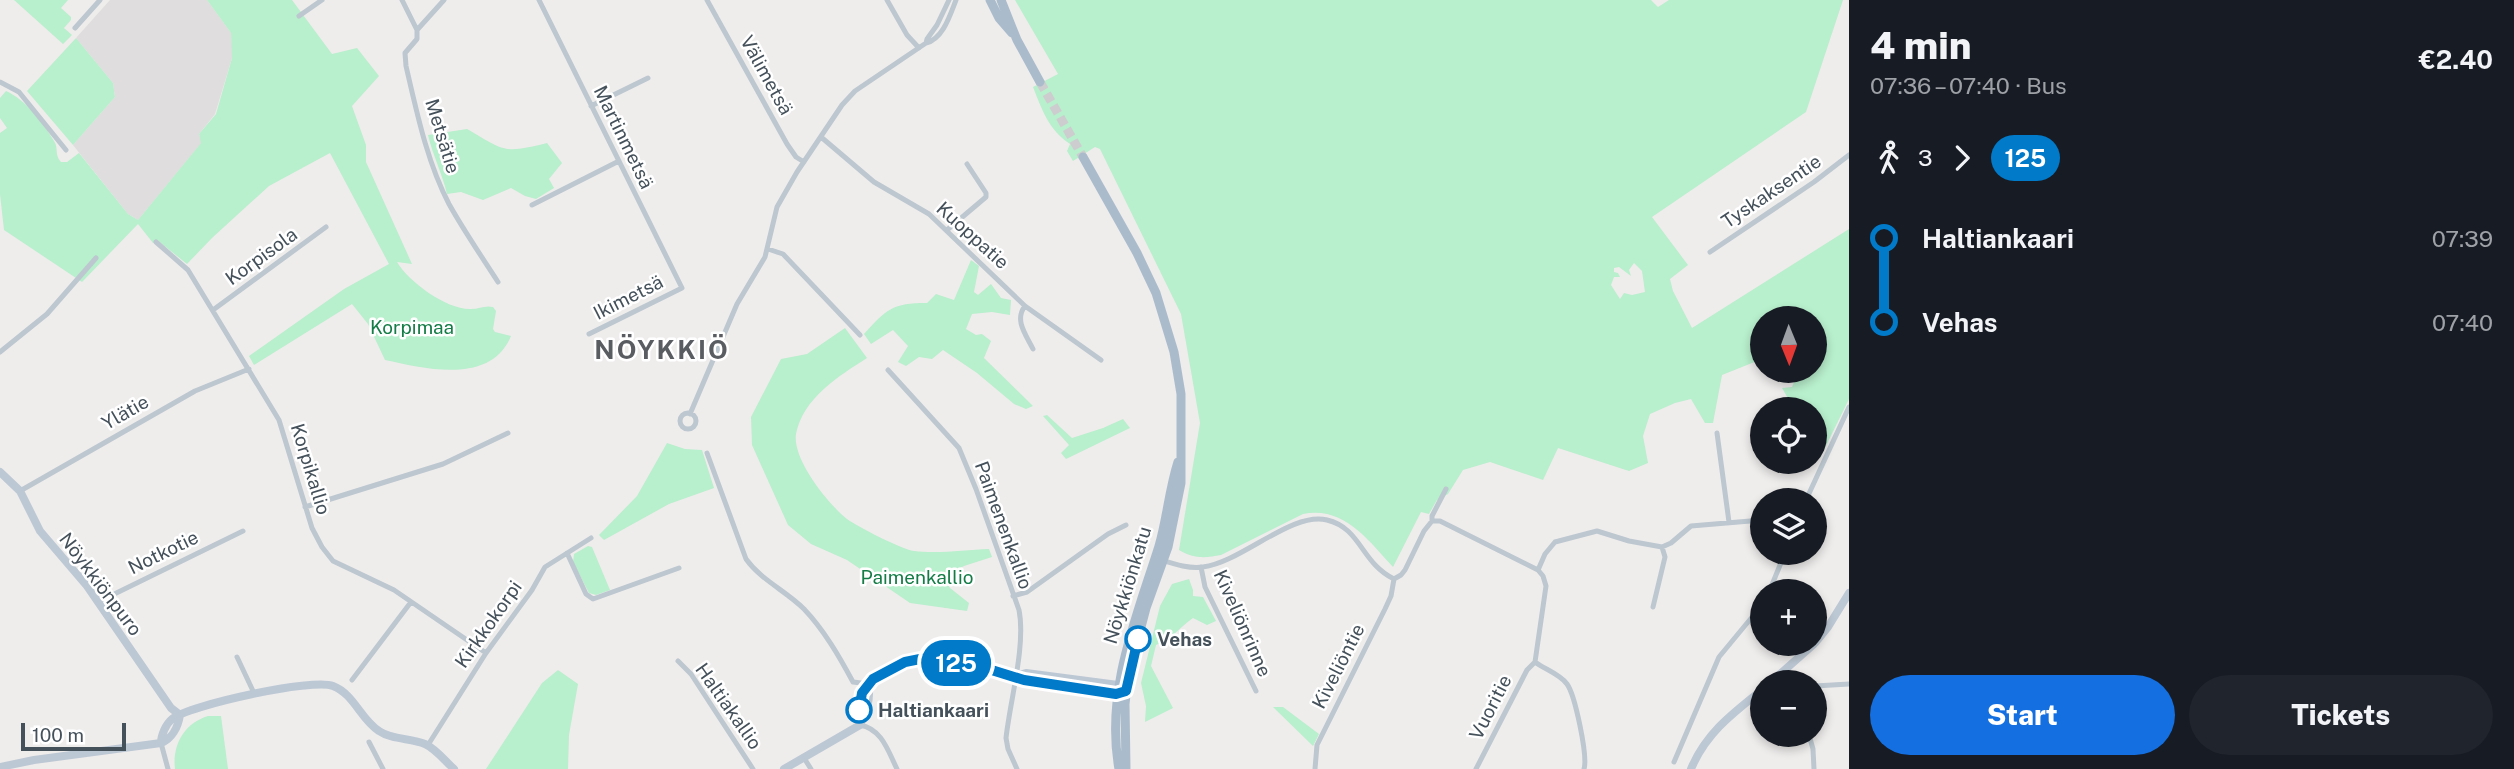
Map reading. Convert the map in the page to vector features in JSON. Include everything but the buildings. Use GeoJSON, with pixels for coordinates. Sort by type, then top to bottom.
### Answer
{"type":"FeatureCollection","features":[{"type":"Feature","properties":{"kind":"main road"},"geometry":{"type":"LineString","coordinates":[[990,0],[999,18],[1017,40]]}},
{"type":"Feature","properties":{"kind":"main road"},"geometry":{"type":"LineString","coordinates":[[1000,0],[1017,40],[1040,82]]}},
{"type":"Feature","properties":{"kind":"main road","name":"Nöykkiönkatu"},"geometry":{"type":"LineString","coordinates":[[1083,157],[1149,275],[1164,312],[1179,374],[1182,415],[1181,483],[1176,514],[1130,635],[1120,690],[1114,729],[1119,769]]}},
{"type":"Feature","properties":{"kind":"main road","name":"Nöykkiönkatu"},"geometry":{"type":"LineString","coordinates":[[1120,690],[1126,769]]}},
{"type":"Feature","properties":{"kind":"street"},"geometry":{"type":"LineString","coordinates":[[75,28],[100,0]]}},
{"type":"Feature","properties":{"kind":"street"},"geometry":{"type":"LineString","coordinates":[[299,16],[322,0]]}},
{"type":"Feature","properties":{"kind":"street"},"geometry":{"type":"LineString","coordinates":[[402,0],[417,30]]}},
{"type":"Feature","properties":{"kind":"street","name":"Metsätie"},"geometry":{"type":"LineString","coordinates":[[444,0],[417,30],[417,39],[405,55],[428,155],[450,205],[498,282]]}},
{"type":"Feature","properties":{"kind":"street","name":"Martinmetsä"},"geometry":{"type":"LineString","coordinates":[[539,0],[682,288]]}},
{"type":"Feature","properties":{"kind":"street","name":"Välimetsä"},"geometry":{"type":"LineString","coordinates":[[707,0],[787,144],[796,157],[804,162]]}},
{"type":"Feature","properties":{"kind":"street"},"geometry":{"type":"LineString","coordinates":[[887,0],[907,35],[919,48]]}},
{"type":"Feature","properties":{"kind":"street"},"geometry":{"type":"LineString","coordinates":[[926,43],[948,0]]}},
{"type":"Feature","properties":{"kind":"street"},"geometry":{"type":"LineString","coordinates":[[690,414],[737,304],[768,249],[777,207],[804,162],[842,104],[926,43],[932,42],[943,29],[956,0]]}},
{"type":"Feature","properties":{"kind":"street"},"geometry":{"type":"LineString","coordinates":[[591,106],[648,78]]}},
{"type":"Feature","properties":{"kind":"street"},"geometry":{"type":"LineString","coordinates":[[0,82],[19,92],[66,150]]}},
{"type":"Feature","properties":{"kind":"street","name":"Kuoppatie"},"geometry":{"type":"LineString","coordinates":[[821,138],[874,182],[929,214],[1025,306],[1101,359]]}},
{"type":"Feature","properties":{"kind":"street","name":"Tyskaksentie"},"geometry":{"type":"LineString","coordinates":[[1710,252],[1814,182],[1849,155]]}},
{"type":"Feature","properties":{"kind":"street"},"geometry":{"type":"LineString","coordinates":[[532,205],[619,161]]}},
{"type":"Feature","properties":{"kind":"street"},"geometry":{"type":"LineString","coordinates":[[947,230],[986,197],[967,164]]}},
{"type":"Feature","properties":{"kind":"street","name":"Korpisola"},"geometry":{"type":"LineString","coordinates":[[213,310],[326,227]]}},
{"type":"Feature","properties":{"kind":"street","name":"Korpikallio"},"geometry":{"type":"LineString","coordinates":[[156,242],[188,270],[279,420],[317,538],[333,561],[411,601],[486,653]]}},
{"type":"Feature","properties":{"kind":"street"},"geometry":{"type":"LineString","coordinates":[[768,249],[783,254],[860,335]]}},
{"type":"Feature","properties":{"kind":"street"},"geometry":{"type":"LineString","coordinates":[[0,352],[47,314],[96,258]]}},
{"type":"Feature","properties":{"kind":"street","name":"Ikimetsä"},"geometry":{"type":"LineString","coordinates":[[589,334],[682,288]]}},
{"type":"Feature","properties":{"kind":"street"},"geometry":{"type":"LineString","coordinates":[[1025,306],[1021,311],[1021,324],[1033,349]]}},
{"type":"Feature","properties":{"kind":"street","name":"Ylätie"},"geometry":{"type":"LineString","coordinates":[[20,491],[195,391],[249,369]]}},
{"type":"Feature","properties":{"kind":"street","name":"Paimenenkallio"},"geometry":{"type":"LineString","coordinates":[[888,370],[959,448],[1013,596],[1021,621],[1006,738],[1017,769]]}},
{"type":"Feature","properties":{"kind":"street"},"geometry":{"type":"LineString","coordinates":[[1812,488],[1849,407]]}},
{"type":"Feature","properties":{"kind":"street"},"geometry":{"type":"LineString","coordinates":[[306,507],[443,464],[508,433]]}},
{"type":"Feature","properties":{"kind":"street"},"geometry":{"type":"LineString","coordinates":[[1717,433],[1729,522]]}},
{"type":"Feature","properties":{"kind":"street"},"geometry":{"type":"LineString","coordinates":[[707,453],[746,559],[757,572],[803,609],[835,648],[853,682],[869,684]]}},
{"type":"Feature","properties":{"kind":"street","name":"Nöykkiönpuro"},"geometry":{"type":"LineString","coordinates":[[0,472],[20,491],[40,531],[97,601],[171,708],[180,715]]}},
{"type":"Feature","properties":{"kind":"street","name":"Kiveliöntie"},"geometry":{"type":"LineString","coordinates":[[1315,769],[1317,746],[1391,596],[1394,579],[1405,570],[1446,489]]}},
{"type":"Feature","properties":{"kind":"street"},"geometry":{"type":"LineString","coordinates":[[1159,559],[1201,567],[1224,562],[1298,523],[1319,519],[1341,525],[1349,531],[1373,566],[1394,579]]}},
{"type":"Feature","properties":{"kind":"street"},"geometry":{"type":"LineString","coordinates":[[1432,521],[1440,521],[1538,570],[1543,576],[1546,586],[1535,662],[1562,678],[1570,689],[1586,753],[1584,769]]}},
{"type":"Feature","properties":{"kind":"street"},"geometry":{"type":"LineString","coordinates":[[1538,570],[1545,554],[1555,542],[1597,531],[1662,547],[1691,526],[1750,521]]}},
{"type":"Feature","properties":{"kind":"street"},"geometry":{"type":"LineString","coordinates":[[1013,596],[1027,592],[1108,534],[1126,525]]}},
{"type":"Feature","properties":{"kind":"street","name":"Notkotie"},"geometry":{"type":"LineString","coordinates":[[97,601],[243,531]]}},
{"type":"Feature","properties":{"kind":"street","name":"Kirkkokorpi"},"geometry":{"type":"LineString","coordinates":[[428,745],[545,567],[591,538]]}},
{"type":"Feature","properties":{"kind":"street"},"geometry":{"type":"LineString","coordinates":[[1653,607],[1665,557],[1662,547]]}},
{"type":"Feature","properties":{"kind":"street"},"geometry":{"type":"LineString","coordinates":[[567,553],[586,594],[593,599],[679,568]]}},
{"type":"Feature","properties":{"kind":"street","name":"Kiveliönrinne"},"geometry":{"type":"LineString","coordinates":[[1201,567],[1205,587],[1256,691]]}},
{"type":"Feature","properties":{"kind":"street"},"geometry":{"type":"LineString","coordinates":[[1827,629],[1849,593]]}},
{"type":"Feature","properties":{"kind":"street"},"geometry":{"type":"LineString","coordinates":[[352,680],[411,601]]}},
{"type":"Feature","properties":{"kind":"street"},"geometry":{"type":"LineString","coordinates":[[1674,762],[1719,657],[1750,620]]}},
{"type":"Feature","properties":{"kind":"street"},"geometry":{"type":"LineString","coordinates":[[1787,670],[1801,656]]}},
{"type":"Feature","properties":{"kind":"street"},"geometry":{"type":"LineString","coordinates":[[237,657],[254,693]]}},
{"type":"Feature","properties":{"kind":"street"},"geometry":{"type":"LineString","coordinates":[[860,725],[858,715],[862,693],[873,679],[905,662],[920,659],[982,667],[1024,680],[1120,690]]}},
{"type":"Feature","properties":{"kind":"street","name":"Haltiakallio"},"geometry":{"type":"LineString","coordinates":[[678,661],[691,674],[753,769]]}},
{"type":"Feature","properties":{"kind":"street","name":"Vuoritie"},"geometry":{"type":"LineString","coordinates":[[1476,769],[1527,670],[1535,662]]}},
{"type":"Feature","properties":{"kind":"street"},"geometry":{"type":"LineString","coordinates":[[168,769],[161,736],[171,720],[180,715],[197,707],[254,693],[322,684],[336,686],[378,731],[428,745],[454,769]]}},
{"type":"Feature","properties":{"kind":"street"},"geometry":{"type":"LineString","coordinates":[[1827,685],[1849,684]]}},
{"type":"Feature","properties":{"kind":"street"},"geometry":{"type":"LineString","coordinates":[[1691,769],[1707,738],[1725,719],[1750,699]]}},
{"type":"Feature","properties":{"kind":"street"},"geometry":{"type":"LineString","coordinates":[[784,769],[860,725],[870,727],[880,736],[897,769]]}},
{"type":"Feature","properties":{"kind":"street"},"geometry":{"type":"LineString","coordinates":[[369,742],[383,769]]}},
{"type":"Feature","properties":{"kind":"street"},"geometry":{"type":"LineString","coordinates":[[0,768],[34,760],[161,743]]}},
{"type":"Feature","properties":{"kind":"street"},"geometry":{"type":"LineString","coordinates":[[1812,747],[1814,769]]}},
{"type":"Feature","properties":{"kind":"street"},"geometry":{"type":"LineString","coordinates":[[804,758],[811,769]]}},
{"type":"Feature","properties":{"kind":"shaded area"},"geometry":{"type":"Polygon","coordinates":[[[110,0],[207,0],[231,33],[232,58],[215,114],[199,134],[202,142],[138,220],[128,214],[73,145],[115,97],[113,83],[76,38],[110,0]]]}},
{"type":"Feature","properties":{"kind":"green space"},"geometry":{"type":"Polygon","coordinates":[[[14,0],[68,0],[61,8],[71,17],[64,28],[72,35],[63,44],[14,0]]]}},
{"type":"Feature","properties":{"kind":"green space","name":"Korpimaa"},"geometry":{"type":"Polygon","coordinates":[[[207,0],[292,0],[332,54],[357,48],[379,76],[352,106],[366,145],[366,162],[412,264],[397,262],[419,286],[440,300],[461,308],[493,307],[496,311],[493,329],[511,336],[502,351],[489,362],[456,370],[419,367],[385,360],[368,324],[352,304],[254,365],[249,356],[344,289],[389,264],[330,153],[269,186],[187,264],[157,240],[153,243],[138,224],[82,282],[4,230],[0,194],[0,133],[7,128],[0,118],[0,98],[6,91],[20,100],[39,119],[54,141],[61,162],[67,162],[79,153],[128,214],[138,220],[201,143],[199,134],[216,114],[232,58],[231,33],[207,0]]]}},
{"type":"Feature","properties":{"kind":"green space"},"geometry":{"type":"Polygon","coordinates":[[[1015,0],[1651,0],[1658,7],[1669,0],[1843,0],[1806,112],[1652,217],[1688,265],[1670,279],[1673,291],[1692,328],[1849,229],[1849,399],[1827,444],[1827,397],[1787,397],[1782,388],[1792,387],[1794,383],[1827,383],[1827,306],[1750,306],[1750,364],[1722,375],[1713,423],[1705,423],[1691,399],[1650,414],[1643,436],[1648,463],[1629,471],[1558,448],[1543,480],[1490,462],[1463,470],[1448,494],[1437,500],[1429,514],[1421,512],[1393,567],[1354,527],[1331,515],[1318,513],[1303,514],[1221,555],[1189,555],[1179,550],[1200,423],[1181,314],[1100,149],[1095,147],[1073,161],[1067,151],[1070,144],[1051,126],[1033,87],[1058,74],[1015,0]],[[1634,263],[1629,270],[1631,276],[1619,267],[1614,268],[1614,272],[1620,277],[1614,277],[1611,285],[1620,299],[1624,293],[1632,295],[1645,292],[1642,271],[1634,263]]]}},
{"type":"Feature","properties":{"kind":"green space"},"geometry":{"type":"Polygon","coordinates":[[[76,38],[113,83],[115,97],[73,145],[27,91],[76,38]]]}},
{"type":"Feature","properties":{"kind":"green space"},"geometry":{"type":"Polygon","coordinates":[[[467,129],[505,148],[521,149],[547,143],[562,163],[549,179],[554,188],[536,199],[511,188],[483,200],[461,192],[447,194],[428,135],[467,129]]]}},
{"type":"Feature","properties":{"kind":"green space"},"geometry":{"type":"Polygon","coordinates":[[[971,260],[979,266],[974,292],[978,295],[991,284],[1001,298],[1011,300],[1010,315],[992,312],[972,314],[966,329],[976,335],[982,334],[991,341],[984,358],[1033,406],[1026,409],[1014,404],[977,373],[943,350],[932,359],[919,357],[906,366],[898,362],[908,346],[893,330],[871,344],[864,334],[885,313],[898,306],[927,303],[936,294],[954,300],[971,260]]]}},
{"type":"Feature","properties":{"kind":"green space","name":"Paimenkallio"},"geometry":{"type":"Polygon","coordinates":[[[845,328],[867,358],[824,389],[806,409],[796,434],[796,444],[805,468],[821,492],[847,519],[900,546],[914,551],[941,552],[989,549],[992,557],[964,566],[944,577],[950,588],[969,603],[967,611],[910,603],[847,560],[811,544],[788,525],[752,445],[751,417],[781,359],[807,354],[845,328]]]}},
{"type":"Feature","properties":{"kind":"green space"},"geometry":{"type":"Polygon","coordinates":[[[1047,415],[1072,438],[1123,419],[1130,428],[1066,459],[1061,453],[1069,445],[1043,416],[1047,415]]]}},
{"type":"Feature","properties":{"kind":"green space"},"geometry":{"type":"Polygon","coordinates":[[[667,443],[685,449],[702,450],[714,488],[669,504],[604,540],[599,535],[637,496],[667,443]]]}},
{"type":"Feature","properties":{"kind":"green space"},"geometry":{"type":"Polygon","coordinates":[[[588,546],[592,547],[610,590],[596,595],[589,593],[573,562],[574,554],[588,546]]]}},
{"type":"Feature","properties":{"kind":"green space"},"geometry":{"type":"Polygon","coordinates":[[[1189,579],[1193,596],[1203,597],[1216,621],[1207,625],[1193,618],[1156,645],[1151,666],[1173,708],[1145,722],[1146,706],[1141,683],[1160,606],[1172,584],[1189,579]]]}},
{"type":"Feature","properties":{"kind":"green space"},"geometry":{"type":"Polygon","coordinates":[[[558,670],[578,684],[569,735],[568,769],[486,769],[542,683],[558,670]]]}},
{"type":"Feature","properties":{"kind":"green space"},"geometry":{"type":"Polygon","coordinates":[[[1273,707],[1283,707],[1319,734],[1313,746],[1273,707]]]}},
{"type":"Feature","properties":{"kind":"green space"},"geometry":{"type":"Polygon","coordinates":[[[208,716],[221,716],[228,769],[175,769],[176,751],[182,736],[193,724],[208,716]]]}},
{"type":"Feature","properties":{"kind":"tunnel"},"geometry":{"type":"LineString","coordinates":[[1040,82],[1083,157]]}},
{"type":"Feature","properties":{"kind":"bus line","name":"125"},"geometry":{"type":"LineString","coordinates":[[859,710],[862,693],[873,679],[914,659],[982,667],[1024,680],[1116,694],[1126,691],[1138,639]]}},
{"type":"Feature","properties":{"kind":"place","name":"Vehas"},"geometry":{"type":"Point","coordinates":[1138,639]}},
{"type":"Feature","properties":{"kind":"place","name":"Haltiankaari"},"geometry":{"type":"Point","coordinates":[859,710]}},
{"type":"Feature","properties":{"kind":"district","name":"NÖYKKIÖ"},"geometry":{"type":"Point","coordinates":[662,349]}}]}
